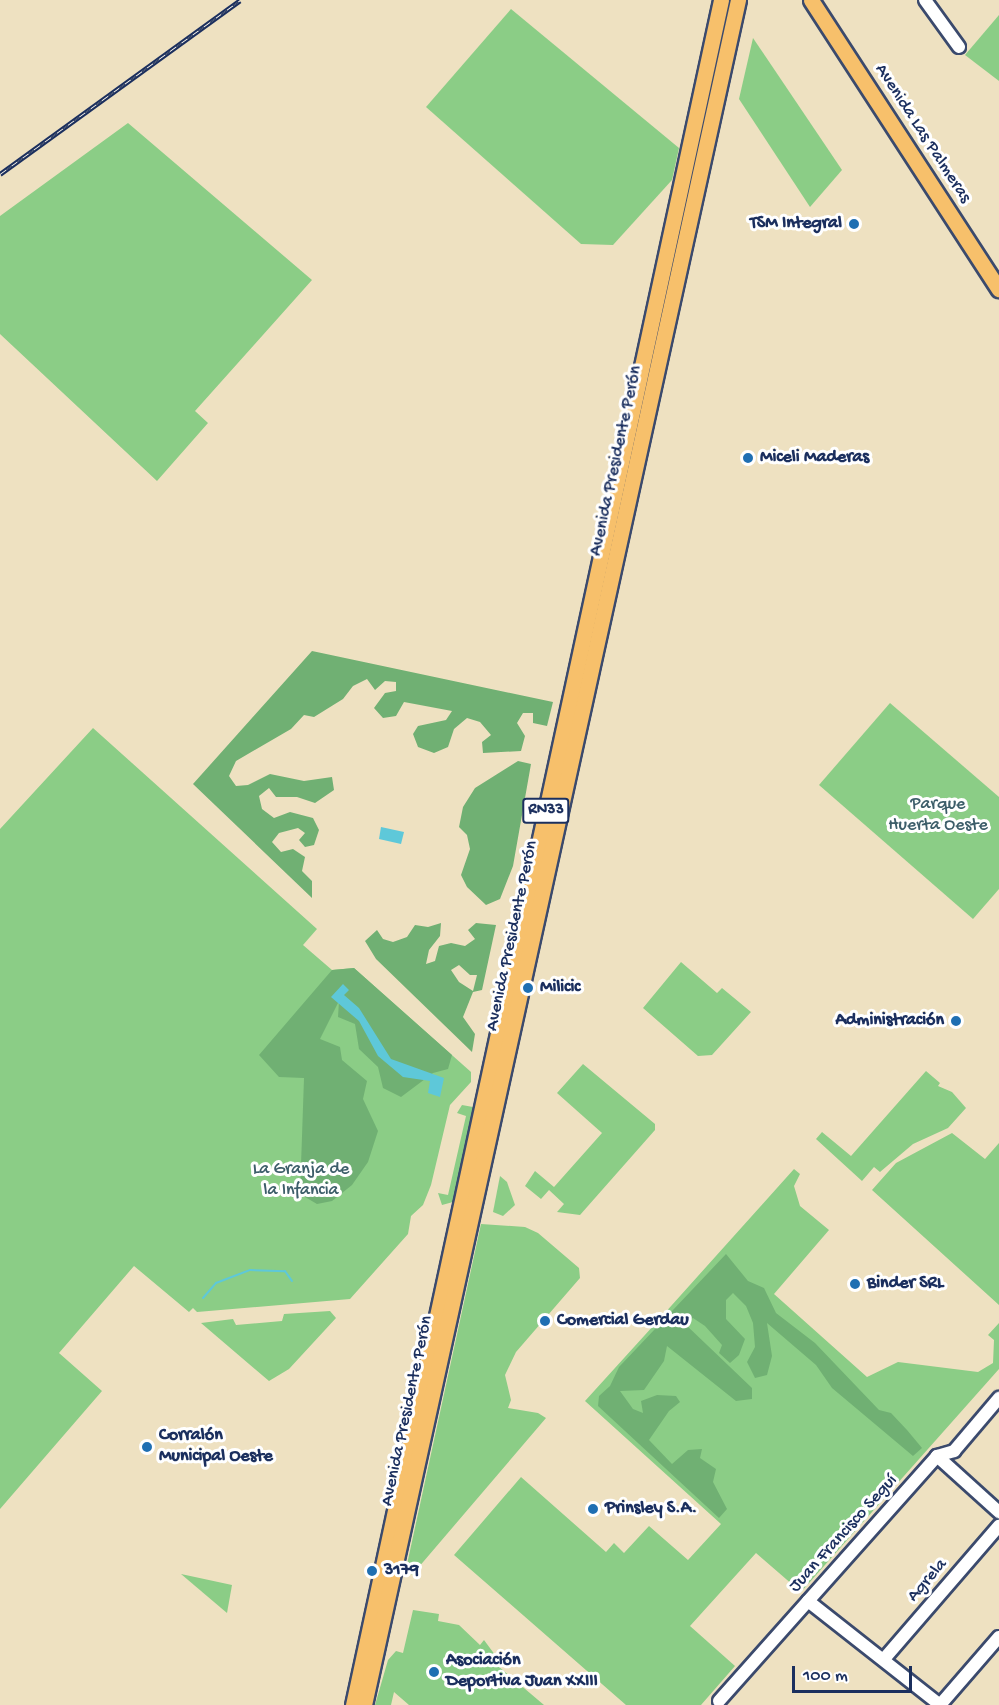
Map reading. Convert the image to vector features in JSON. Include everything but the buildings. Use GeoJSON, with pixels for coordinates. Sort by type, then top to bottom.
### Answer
{"type":"FeatureCollection","features":[{"type":"Feature","properties":{"kind":"main road","name":"Avenida Presidente Perón"},"geometry":{"type":"LineString","coordinates":[[353,1705],[721,0]]}},
{"type":"Feature","properties":{"kind":"main road","name":"Avenida Presidente Perón"},"geometry":{"type":"LineString","coordinates":[[364,1705],[738,0]]}},
{"type":"Feature","properties":{"kind":"main road","name":"Avenida Las Palmeras"},"geometry":{"type":"LineString","coordinates":[[811,0],[999,289]]}},
{"type":"Feature","properties":{"kind":"street"},"geometry":{"type":"LineString","coordinates":[[925,0],[959,47]]}},
{"type":"Feature","properties":{"kind":"street","name":"Juan Francisco Seguí"},"geometry":{"type":"LineString","coordinates":[[719,1701],[937,1456],[954,1450],[999,1398]]}},
{"type":"Feature","properties":{"kind":"street"},"geometry":{"type":"LineString","coordinates":[[937,1456],[999,1512]]}},
{"type":"Feature","properties":{"kind":"street","name":"Agrela"},"geometry":{"type":"LineString","coordinates":[[884,1659],[999,1526]]}},
{"type":"Feature","properties":{"kind":"street"},"geometry":{"type":"LineString","coordinates":[[808,1601],[940,1705],[999,1637]]}},
{"type":"Feature","properties":{"kind":"green space"},"geometry":{"type":"Polygon","coordinates":[[[511,9],[679,148],[672,180],[613,245],[581,244],[426,107],[511,9]]]}},
{"type":"Feature","properties":{"kind":"green space"},"geometry":{"type":"Polygon","coordinates":[[[999,15],[999,81],[965,55],[999,15]]]}},
{"type":"Feature","properties":{"kind":"green space"},"geometry":{"type":"Polygon","coordinates":[[[753,38],[842,170],[810,207],[739,99],[753,38]]]}},
{"type":"Feature","properties":{"kind":"green space"},"geometry":{"type":"Polygon","coordinates":[[[128,123],[312,280],[195,411],[208,423],[157,481],[0,334],[0,216],[128,123]]]}},
{"type":"Feature","properties":{"kind":"green space"},"geometry":{"type":"Polygon","coordinates":[[[312,651],[553,702],[547,726],[533,723],[533,713],[523,713],[517,723],[525,736],[521,751],[483,753],[482,742],[491,735],[480,722],[467,718],[454,729],[448,747],[434,753],[418,747],[413,734],[418,726],[446,720],[452,711],[404,702],[396,716],[383,718],[374,708],[385,693],[396,691],[396,682],[385,681],[375,690],[367,679],[353,686],[343,699],[314,717],[304,715],[291,729],[236,761],[229,776],[236,786],[248,785],[270,774],[304,781],[332,777],[334,790],[315,803],[297,797],[276,797],[269,788],[259,796],[262,809],[274,818],[290,812],[313,818],[319,830],[314,845],[305,847],[299,840],[305,833],[298,828],[279,833],[272,842],[281,852],[293,849],[305,857],[302,871],[312,881],[312,898],[193,784],[312,651]]]}},
{"type":"Feature","properties":{"kind":"green space","name":"Parque Huerta Oeste"},"geometry":{"type":"Polygon","coordinates":[[[890,703],[999,797],[999,889],[973,919],[819,785],[890,703]]]}},
{"type":"Feature","properties":{"kind":"green space","name":"La Granja de la Infancia"},"geometry":{"type":"Polygon","coordinates":[[[93,728],[317,929],[303,945],[332,970],[354,968],[471,1072],[471,1082],[450,1105],[431,1185],[423,1205],[411,1216],[408,1234],[350,1299],[197,1312],[193,1308],[189,1312],[134,1266],[59,1353],[102,1391],[0,1509],[0,829],[93,728]]]}},
{"type":"Feature","properties":{"kind":"green space"},"geometry":{"type":"Polygon","coordinates":[[[518,761],[531,764],[513,866],[500,899],[486,905],[467,887],[461,875],[470,849],[467,835],[459,827],[463,807],[475,788],[518,761]]]}},
{"type":"Feature","properties":{"kind":"green space"},"geometry":{"type":"Polygon","coordinates":[[[441,923],[440,936],[429,950],[426,964],[435,961],[439,946],[451,943],[465,946],[475,939],[468,930],[476,923],[496,925],[482,990],[473,992],[463,1017],[475,1034],[472,1052],[376,959],[365,941],[377,930],[383,939],[393,942],[407,937],[415,925],[428,927],[441,923]],[[459,965],[451,970],[459,982],[473,991],[477,975],[470,975],[459,965]]]}},
{"type":"Feature","properties":{"kind":"green space"},"geometry":{"type":"Polygon","coordinates":[[[681,962],[717,993],[722,988],[751,1012],[712,1055],[698,1056],[643,1008],[681,962]]]}},
{"type":"Feature","properties":{"kind":"green space","name":"La Granja de la Infancia"},"geometry":{"type":"Polygon","coordinates":[[[354,968],[452,1055],[448,1069],[433,1073],[401,1097],[383,1088],[378,1067],[359,1049],[355,1024],[338,1017],[339,1001],[320,1039],[340,1047],[342,1060],[367,1081],[363,1099],[378,1131],[368,1162],[352,1185],[332,1201],[317,1204],[300,1194],[304,1078],[279,1077],[259,1055],[332,970],[354,968]]]}},
{"type":"Feature","properties":{"kind":"green space"},"geometry":{"type":"Polygon","coordinates":[[[583,1064],[655,1124],[655,1130],[580,1215],[557,1212],[564,1204],[549,1190],[541,1199],[525,1186],[535,1171],[554,1187],[602,1133],[557,1093],[583,1064]]]}},
{"type":"Feature","properties":{"kind":"green space"},"geometry":{"type":"Polygon","coordinates":[[[926,1071],[940,1083],[938,1086],[952,1092],[966,1108],[948,1128],[913,1144],[880,1172],[874,1167],[862,1181],[816,1139],[822,1132],[851,1156],[926,1071]]]}},
{"type":"Feature","properties":{"kind":"green space"},"geometry":{"type":"Polygon","coordinates":[[[462,1105],[473,1107],[453,1202],[442,1205],[438,1193],[448,1195],[466,1116],[457,1113],[462,1105]]]}},
{"type":"Feature","properties":{"kind":"green space"},"geometry":{"type":"Polygon","coordinates":[[[952,1133],[985,1159],[999,1143],[999,1305],[872,1190],[896,1163],[952,1133]]]}},
{"type":"Feature","properties":{"kind":"green space"},"geometry":{"type":"Polygon","coordinates":[[[794,1169],[800,1174],[794,1186],[800,1206],[829,1230],[774,1294],[867,1377],[898,1362],[978,1372],[993,1363],[994,1340],[988,1335],[999,1323],[999,1369],[801,1592],[756,1553],[690,1626],[735,1666],[701,1705],[626,1705],[454,1555],[521,1477],[606,1552],[614,1543],[624,1553],[649,1526],[688,1560],[721,1524],[585,1401],[654,1325],[690,1353],[700,1343],[663,1315],[794,1169]]]}},
{"type":"Feature","properties":{"kind":"green space"},"geometry":{"type":"Polygon","coordinates":[[[500,1176],[507,1182],[515,1205],[503,1216],[493,1212],[500,1176]]]}},
{"type":"Feature","properties":{"kind":"green space"},"geometry":{"type":"Polygon","coordinates":[[[481,1224],[525,1227],[538,1233],[579,1268],[580,1278],[516,1352],[505,1375],[511,1400],[508,1408],[538,1413],[546,1418],[412,1575],[406,1569],[481,1224]]]}},
{"type":"Feature","properties":{"kind":"green space"},"geometry":{"type":"Polygon","coordinates":[[[726,1254],[748,1281],[764,1288],[776,1313],[815,1343],[879,1410],[891,1413],[922,1448],[913,1456],[832,1388],[816,1365],[767,1323],[772,1356],[767,1375],[755,1378],[747,1362],[755,1347],[753,1323],[746,1306],[733,1293],[726,1300],[726,1319],[745,1339],[739,1355],[730,1363],[719,1353],[722,1345],[705,1326],[693,1318],[684,1323],[752,1388],[752,1399],[736,1401],[667,1346],[664,1361],[644,1390],[620,1391],[633,1409],[643,1413],[641,1401],[657,1395],[676,1396],[680,1402],[669,1411],[649,1440],[672,1464],[688,1450],[702,1449],[700,1458],[716,1469],[713,1482],[727,1509],[719,1518],[598,1406],[599,1396],[610,1386],[619,1367],[726,1254]]]}},
{"type":"Feature","properties":{"kind":"green space"},"geometry":{"type":"Polygon","coordinates":[[[330,1311],[336,1318],[289,1369],[269,1381],[201,1323],[233,1319],[236,1325],[282,1321],[284,1314],[330,1311]]]}},
{"type":"Feature","properties":{"kind":"green space"},"geometry":{"type":"Polygon","coordinates":[[[181,1574],[232,1585],[227,1613],[214,1602],[181,1574]]]}},
{"type":"Feature","properties":{"kind":"green space"},"geometry":{"type":"Polygon","coordinates":[[[413,1610],[439,1614],[438,1621],[459,1625],[480,1645],[484,1640],[501,1663],[498,1666],[544,1705],[409,1705],[394,1692],[391,1705],[375,1705],[388,1660],[396,1651],[403,1653],[413,1610]]]}},
{"type":"Feature","properties":{"kind":"water"},"geometry":{"type":"Polygon","coordinates":[[[381,827],[404,832],[401,844],[379,839],[381,827]]]}},
{"type":"Feature","properties":{"kind":"water"},"geometry":{"type":"Polygon","coordinates":[[[343,984],[349,990],[344,995],[359,1008],[391,1059],[444,1078],[440,1097],[428,1093],[430,1081],[403,1077],[378,1056],[359,1021],[331,997],[343,984]]]}},
{"type":"Feature","properties":{"kind":"waterway"},"geometry":{"type":"LineString","coordinates":[[203,1298],[216,1283],[250,1270],[285,1271],[292,1281]]}},
{"type":"Feature","properties":{"kind":"railway"},"geometry":{"type":"LineString","coordinates":[[0,174],[240,0]]}},
{"type":"Feature","properties":{"kind":"place","name":"TSM Integral"},"geometry":{"type":"Point","coordinates":[854,224]}},
{"type":"Feature","properties":{"kind":"place","name":"Miceli Maderas"},"geometry":{"type":"Point","coordinates":[748,458]}},
{"type":"Feature","properties":{"kind":"place","name":"Milicic"},"geometry":{"type":"Point","coordinates":[528,988]}},
{"type":"Feature","properties":{"kind":"place","name":"Administración"},"geometry":{"type":"Point","coordinates":[956,1021]}},
{"type":"Feature","properties":{"kind":"place","name":"Binder SRL"},"geometry":{"type":"Point","coordinates":[855,1284]}},
{"type":"Feature","properties":{"kind":"place","name":"Comercial Gerdau"},"geometry":{"type":"Point","coordinates":[545,1321]}},
{"type":"Feature","properties":{"kind":"place","name":"Corralón Municipal Oeste"},"geometry":{"type":"Point","coordinates":[147,1447]}},
{"type":"Feature","properties":{"kind":"place","name":"Prinsley S.A."},"geometry":{"type":"Point","coordinates":[593,1509]}},
{"type":"Feature","properties":{"kind":"place","name":"3179"},"geometry":{"type":"Point","coordinates":[372,1571]}},
{"type":"Feature","properties":{"kind":"place","name":"Asociación Deportiva Juan XXIII"},"geometry":{"type":"Point","coordinates":[434,1672]}}]}
